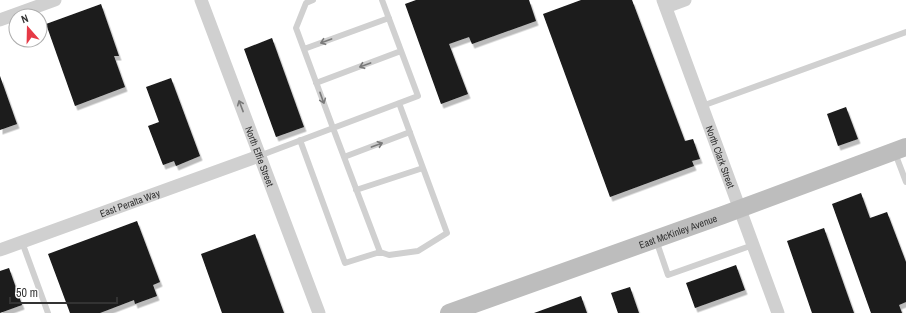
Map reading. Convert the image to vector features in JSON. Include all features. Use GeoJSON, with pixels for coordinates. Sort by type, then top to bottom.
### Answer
{"type":"FeatureCollection","features":[{"type":"Feature","properties":{"kind":"main road","name":"East McKinley Avenue"},"geometry":{"type":"LineString","coordinates":[[449,313],[739,209],[900,149]]}},
{"type":"Feature","properties":{"kind":"street"},"geometry":{"type":"LineString","coordinates":[[0,20],[55,0]]}},
{"type":"Feature","properties":{"kind":"street","name":"North Effie Street"},"geometry":{"type":"LineString","coordinates":[[201,0],[319,313]]}},
{"type":"Feature","properties":{"kind":"street"},"geometry":{"type":"LineString","coordinates":[[664,4],[685,0]]}},
{"type":"Feature","properties":{"kind":"street","name":"North Clark Street"},"geometry":{"type":"LineString","coordinates":[[664,4],[778,313]]}},
{"type":"Feature","properties":{"kind":"street","name":"East Peralta Way"},"geometry":{"type":"LineString","coordinates":[[0,250],[259,156]]}},
{"type":"Feature","properties":{"kind":"lane"},"geometry":{"type":"LineString","coordinates":[[313,0],[306,3],[296,28],[332,128],[380,252]]}},
{"type":"Feature","properties":{"kind":"lane"},"geometry":{"type":"LineString","coordinates":[[259,156],[418,96],[382,0]]}},
{"type":"Feature","properties":{"kind":"lane"},"geometry":{"type":"LineString","coordinates":[[304,49],[389,18]]}},
{"type":"Feature","properties":{"kind":"lane"},"geometry":{"type":"LineString","coordinates":[[702,106],[906,32]]}},
{"type":"Feature","properties":{"kind":"lane"},"geometry":{"type":"LineString","coordinates":[[316,83],[401,52]]}},
{"type":"Feature","properties":{"kind":"lane"},"geometry":{"type":"LineString","coordinates":[[300,140],[345,263],[380,252],[389,255],[418,251],[447,233],[399,103]]}},
{"type":"Feature","properties":{"kind":"lane"},"geometry":{"type":"LineString","coordinates":[[344,157],[410,132]]}},
{"type":"Feature","properties":{"kind":"lane"},"geometry":{"type":"LineString","coordinates":[[900,149],[906,182]]}},
{"type":"Feature","properties":{"kind":"lane"},"geometry":{"type":"LineString","coordinates":[[356,190],[423,168]]}},
{"type":"Feature","properties":{"kind":"lane"},"geometry":{"type":"LineString","coordinates":[[656,238],[668,275],[753,245]]}},
{"type":"Feature","properties":{"kind":"lane"},"geometry":{"type":"LineString","coordinates":[[22,242],[48,313]]}},
{"type":"Feature","properties":{"kind":"building"},"geometry":{"type":"Polygon","coordinates":[[[416,0],[529,0],[536,21],[472,44],[469,37],[449,44],[468,94],[441,104],[405,4],[416,0]]]}},
{"type":"Feature","properties":{"kind":"building"},"geometry":{"type":"Polygon","coordinates":[[[581,0],[632,0],[685,141],[693,139],[700,159],[692,161],[694,166],[610,197],[543,14],[581,0]]]}},
{"type":"Feature","properties":{"kind":"building"},"geometry":{"type":"Polygon","coordinates":[[[101,4],[119,56],[114,56],[125,87],[75,106],[48,30],[48,23],[101,4]]]}},
{"type":"Feature","properties":{"kind":"building"},"geometry":{"type":"Polygon","coordinates":[[[272,38],[304,127],[276,137],[244,49],[272,38]]]}},
{"type":"Feature","properties":{"kind":"building"},"geometry":{"type":"Polygon","coordinates":[[[0,76],[17,124],[0,130],[0,76]]]}},
{"type":"Feature","properties":{"kind":"building"},"geometry":{"type":"Polygon","coordinates":[[[171,78],[200,156],[176,166],[174,161],[163,165],[148,126],[159,122],[146,87],[171,78]]]}},
{"type":"Feature","properties":{"kind":"building"},"geometry":{"type":"Polygon","coordinates":[[[846,107],[858,139],[838,146],[827,114],[846,107]]]}},
{"type":"Feature","properties":{"kind":"building"},"geometry":{"type":"Polygon","coordinates":[[[861,193],[870,218],[887,212],[906,262],[906,302],[899,305],[902,313],[871,313],[832,204],[861,193]]]}},
{"type":"Feature","properties":{"kind":"building"},"geometry":{"type":"Polygon","coordinates":[[[137,221],[160,282],[153,285],[157,296],[135,304],[134,300],[100,313],[70,313],[48,254],[137,221]]]}},
{"type":"Feature","properties":{"kind":"building"},"geometry":{"type":"Polygon","coordinates":[[[824,228],[854,313],[812,313],[787,241],[824,228]]]}},
{"type":"Feature","properties":{"kind":"building"},"geometry":{"type":"Polygon","coordinates":[[[255,234],[284,313],[222,313],[201,254],[255,234]]]}},
{"type":"Feature","properties":{"kind":"building"},"geometry":{"type":"Polygon","coordinates":[[[736,265],[745,290],[695,308],[686,283],[736,265]]]}},
{"type":"Feature","properties":{"kind":"building"},"geometry":{"type":"Polygon","coordinates":[[[9,268],[22,305],[0,313],[0,271],[9,268]]]}},
{"type":"Feature","properties":{"kind":"building"},"geometry":{"type":"Polygon","coordinates":[[[630,287],[639,313],[618,313],[611,293],[630,287]]]}},
{"type":"Feature","properties":{"kind":"building"},"geometry":{"type":"Polygon","coordinates":[[[581,296],[587,313],[534,313],[581,296]]]}}]}
